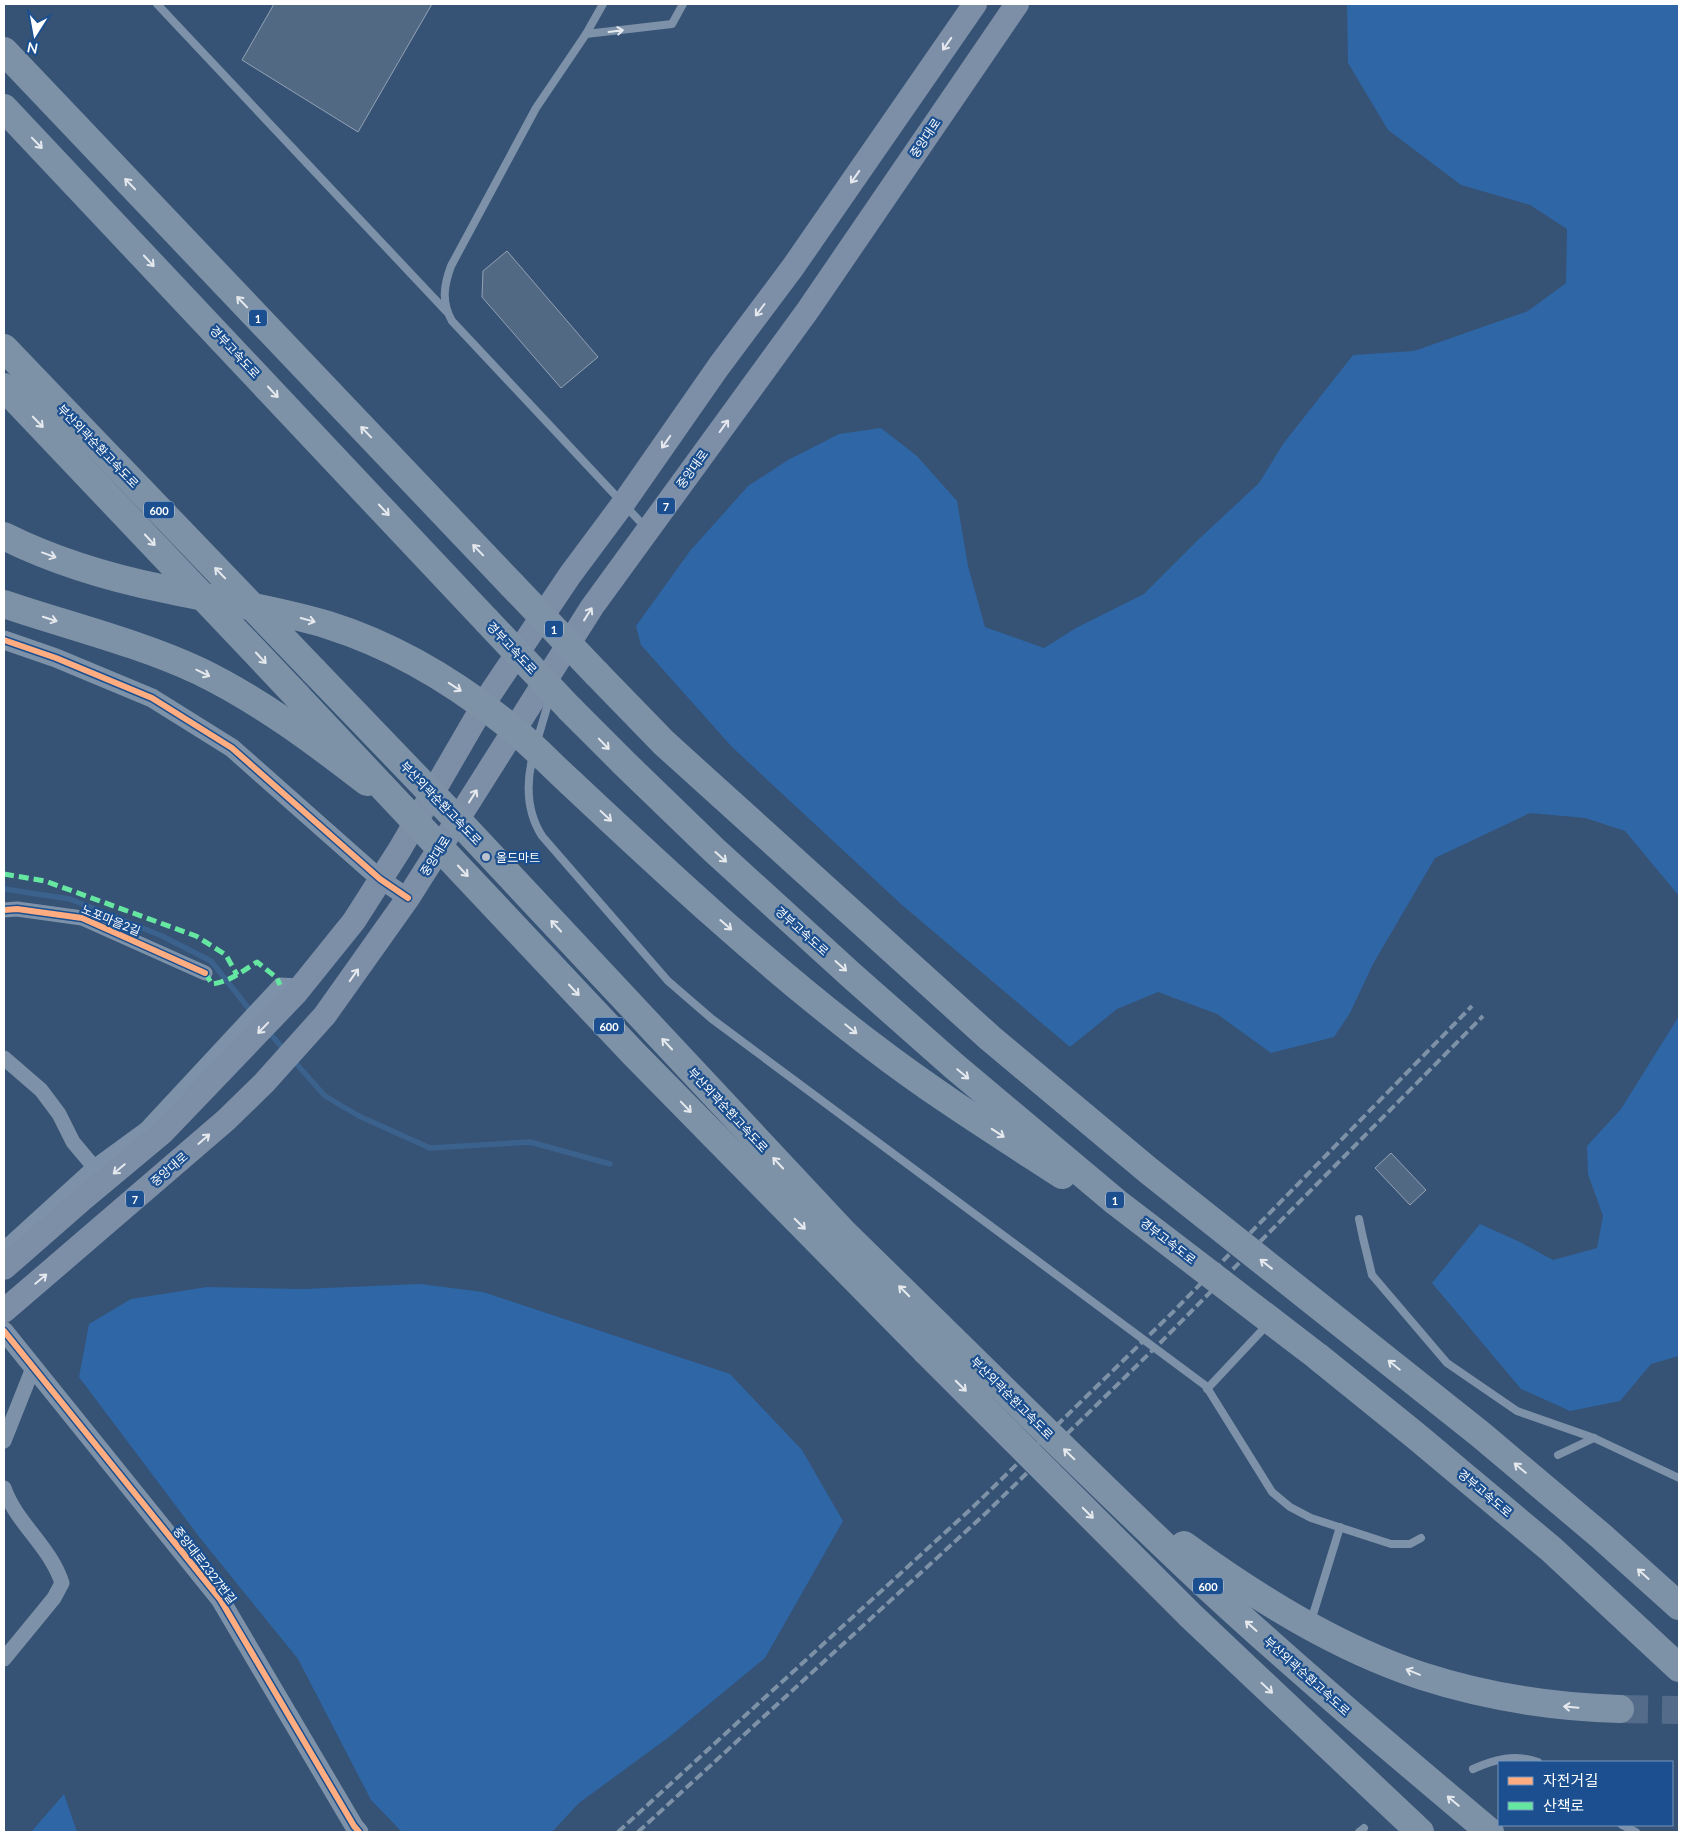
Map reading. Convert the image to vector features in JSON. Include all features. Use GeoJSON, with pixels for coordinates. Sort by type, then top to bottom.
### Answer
{"type":"FeatureCollection","features":[{"type":"Feature","properties":{"kind":"highway","name":"1"},"geometry":{"type":"LineString","coordinates":[[4,51],[671,750],[990,1038],[1149,1171],[1480,1434],[1601,1536],[1679,1606]]}},
{"type":"Feature","properties":{"kind":"highway","name":"경부고속도로"},"geometry":{"type":"LineString","coordinates":[[4,108],[570,709],[624,764],[714,850],[954,1066],[1109,1196],[1416,1436],[1551,1549],[1679,1668]]}},
{"type":"Feature","properties":{"kind":"highway"},"geometry":{"type":"LineString","coordinates":[[4,331],[80,428]]}},
{"type":"Feature","properties":{"kind":"highway","name":"부산외곽순환고속도로"},"geometry":{"type":"LineString","coordinates":[[4,348],[465,828],[844,1233],[1210,1589],[1357,1720],[1490,1832]]}},
{"type":"Feature","properties":{"kind":"highway","name":"600"},"geometry":{"type":"LineString","coordinates":[[4,387],[634,1054],[926,1351],[1191,1616],[1420,1832]]}},
{"type":"Feature","properties":{"kind":"highway"},"geometry":{"type":"LineString","coordinates":[[4,536],[44,554],[118,578],[277,612],[329,626],[399,654],[437,675],[505,722],[727,925],[874,1048],[940,1095],[1181,1252]]}},
{"type":"Feature","properties":{"kind":"highway"},"geometry":{"type":"LineString","coordinates":[[4,604],[173,660],[225,685],[284,721],[340,761],[411,817]]}},
{"type":"Feature","properties":{"kind":"highway"},"geometry":{"type":"LineString","coordinates":[[1092,1476],[1236,1581],[1310,1625],[1374,1657],[1421,1676],[1466,1689],[1546,1704],[1620,1709]]}},
{"type":"Feature","properties":{"kind":"main road"},"geometry":{"type":"LineString","coordinates":[[4,1268],[163,1132],[299,990],[354,921],[400,849],[490,694],[570,575],[623,504],[719,366],[793,267],[975,4]]}},
{"type":"Feature","properties":{"kind":"main road","name":"중앙대로"},"geometry":{"type":"LineString","coordinates":[[4,1311],[226,1120],[264,1083],[325,1014],[408,898],[592,607],[808,310],[1016,4]]}},
{"type":"Feature","properties":{"kind":"street"},"geometry":{"type":"LineString","coordinates":[[4,640],[56,658],[152,698],[232,748],[380,879],[408,898]]}},
{"type":"Feature","properties":{"kind":"street","name":"노포마을2길"},"geometry":{"type":"LineString","coordinates":[[4,910],[17,909],[82,918],[205,973]]}},
{"type":"Feature","properties":{"kind":"street"},"geometry":{"type":"LineString","coordinates":[[4,1250],[94,1167],[146,1129],[280,984],[299,990]]}},
{"type":"Feature","properties":{"kind":"street"},"geometry":{"type":"LineString","coordinates":[[4,1058],[41,1090],[60,1114],[73,1142],[94,1167]]}},
{"type":"Feature","properties":{"kind":"street","name":"중앙대로2327번길"},"geometry":{"type":"LineString","coordinates":[[4,1331],[220,1599],[359,1832]]}},
{"type":"Feature","properties":{"kind":"street"},"geometry":{"type":"LineString","coordinates":[[4,1441],[33,1368]]}},
{"type":"Feature","properties":{"kind":"street"},"geometry":{"type":"LineString","coordinates":[[4,1660],[54,1598],[62,1583],[57,1568],[34,1534],[5,1499]]}},
{"type":"Feature","properties":{"kind":"lane"},"geometry":{"type":"LineString","coordinates":[[156,4],[447,312],[459,328],[648,531]]}},
{"type":"Feature","properties":{"kind":"lane"},"geometry":{"type":"LineString","coordinates":[[447,312],[445,286],[451,266],[536,108],[586,34],[603,4]]}},
{"type":"Feature","properties":{"kind":"lane"},"geometry":{"type":"LineString","coordinates":[[586,34],[672,24],[683,4]]}},
{"type":"Feature","properties":{"kind":"lane"},"geometry":{"type":"LineString","coordinates":[[562,655],[531,764],[528,797],[530,812],[542,836],[668,981],[712,1019],[1207,1388],[1272,1492],[1290,1507],[1311,1518],[1391,1544],[1410,1544],[1421,1538]]}},
{"type":"Feature","properties":{"kind":"lane"},"geometry":{"type":"LineString","coordinates":[[1359,1219],[1372,1275],[1447,1363],[1517,1411],[1594,1438],[1679,1478]]}},
{"type":"Feature","properties":{"kind":"lane"},"geometry":{"type":"LineString","coordinates":[[1207,1388],[1271,1321]]}},
{"type":"Feature","properties":{"kind":"lane"},"geometry":{"type":"LineString","coordinates":[[1558,1455],[1594,1438]]}},
{"type":"Feature","properties":{"kind":"lane"},"geometry":{"type":"LineString","coordinates":[[1310,1625],[1340,1527]]}},
{"type":"Feature","properties":{"kind":"lane"},"geometry":{"type":"LineString","coordinates":[[1473,1768],[1508,1758],[1517,1757],[1534,1761]]}},
{"type":"Feature","properties":{"kind":"lane"},"geometry":{"type":"LineString","coordinates":[[1350,1767],[1385,1810]]}},
{"type":"Feature","properties":{"kind":"lane"},"geometry":{"type":"LineString","coordinates":[[1624,1826],[1636,1832]]}},
{"type":"Feature","properties":{"kind":"shaded area"},"geometry":{"type":"Polygon","coordinates":[[[1347,4],[1679,4],[1679,896],[1625,831],[1585,818],[1530,813],[1435,858],[1373,964],[1350,1013],[1334,1037],[1271,1053],[1217,1014],[1158,992],[1117,1009],[1070,1047],[902,905],[732,747],[641,645],[636,626],[690,551],[748,486],[788,460],[839,434],[881,428],[917,456],[957,501],[968,566],[985,627],[1044,648],[1076,628],[1144,594],[1259,483],[1283,444],[1353,355],[1414,351],[1528,311],[1566,283],[1567,229],[1530,205],[1461,185],[1388,130],[1348,63],[1347,4]]]}},
{"type":"Feature","properties":{"kind":"shaded area"},"geometry":{"type":"Polygon","coordinates":[[[1679,1016],[1679,1356],[1651,1364],[1620,1401],[1570,1411],[1521,1389],[1432,1283],[1480,1224],[1520,1242],[1553,1260],[1597,1248],[1603,1216],[1588,1174],[1587,1146],[1621,1109],[1679,1016]]]}},
{"type":"Feature","properties":{"kind":"shaded area"},"geometry":{"type":"Polygon","coordinates":[[[420,1284],[483,1292],[730,1374],[802,1450],[843,1521],[765,1658],[669,1737],[579,1803],[552,1832],[402,1832],[371,1800],[298,1659],[200,1538],[79,1377],[89,1324],[131,1299],[207,1287],[303,1289],[420,1284]]]}},
{"type":"Feature","properties":{"kind":"shaded area"},"geometry":{"type":"Polygon","coordinates":[[[64,1794],[77,1832],[31,1832],[64,1794]]]}},
{"type":"Feature","properties":{"kind":"building"},"geometry":{"type":"Polygon","coordinates":[[[274,4],[432,4],[358,132],[242,60],[274,4]]]}},
{"type":"Feature","properties":{"kind":"building"},"geometry":{"type":"Polygon","coordinates":[[[507,251],[598,357],[561,388],[482,297],[483,271],[507,251]]]}},
{"type":"Feature","properties":{"kind":"building"},"geometry":{"type":"Polygon","coordinates":[[[1391,1153],[1426,1190],[1410,1205],[1375,1168],[1391,1153]]]}},
{"type":"Feature","properties":{"kind":"waterway"},"geometry":{"type":"LineString","coordinates":[[4,889],[70,899],[162,936],[211,961],[253,1014]]}},
{"type":"Feature","properties":{"kind":"waterway"},"geometry":{"type":"LineString","coordinates":[[267,1030],[286,1052]]}},
{"type":"Feature","properties":{"kind":"waterway"},"geometry":{"type":"LineString","coordinates":[[292,1059],[325,1096],[359,1116],[430,1148],[530,1142],[610,1164]]}},
{"type":"Feature","properties":{"kind":"tunnel"},"geometry":{"type":"LineString","coordinates":[[1620,1709],[1679,1710]]}},
{"type":"Feature","properties":{"kind":"railway"},"geometry":{"type":"LineString","coordinates":[[618,1832],[973,1507],[1172,1313],[1472,1006]]}},
{"type":"Feature","properties":{"kind":"railway"},"geometry":{"type":"LineString","coordinates":[[638,1832],[986,1513],[1161,1342],[1483,1016]]}},
{"type":"Feature","properties":{"kind":"marked path"},"geometry":{"type":"LineString","coordinates":[[4,874],[45,881],[196,936],[226,955],[237,975]]}},
{"type":"Feature","properties":{"kind":"marked path"},"geometry":{"type":"LineString","coordinates":[[205,973],[212,984],[218,983],[236,976],[257,962],[277,978],[280,985]]}},
{"type":"Feature","properties":{"kind":"cycle path"},"geometry":{"type":"LineString","coordinates":[[4,640],[56,658],[152,698],[232,748],[380,879],[408,898]]}},
{"type":"Feature","properties":{"kind":"cycle path"},"geometry":{"type":"LineString","coordinates":[[4,910],[17,909],[82,918],[205,973]]}},
{"type":"Feature","properties":{"kind":"cycle path"},"geometry":{"type":"LineString","coordinates":[[4,1331],[220,1599],[359,1832]]}},
{"type":"Feature","properties":{"kind":"place","name":"올드마트"},"geometry":{"type":"Point","coordinates":[486,857]}}]}
